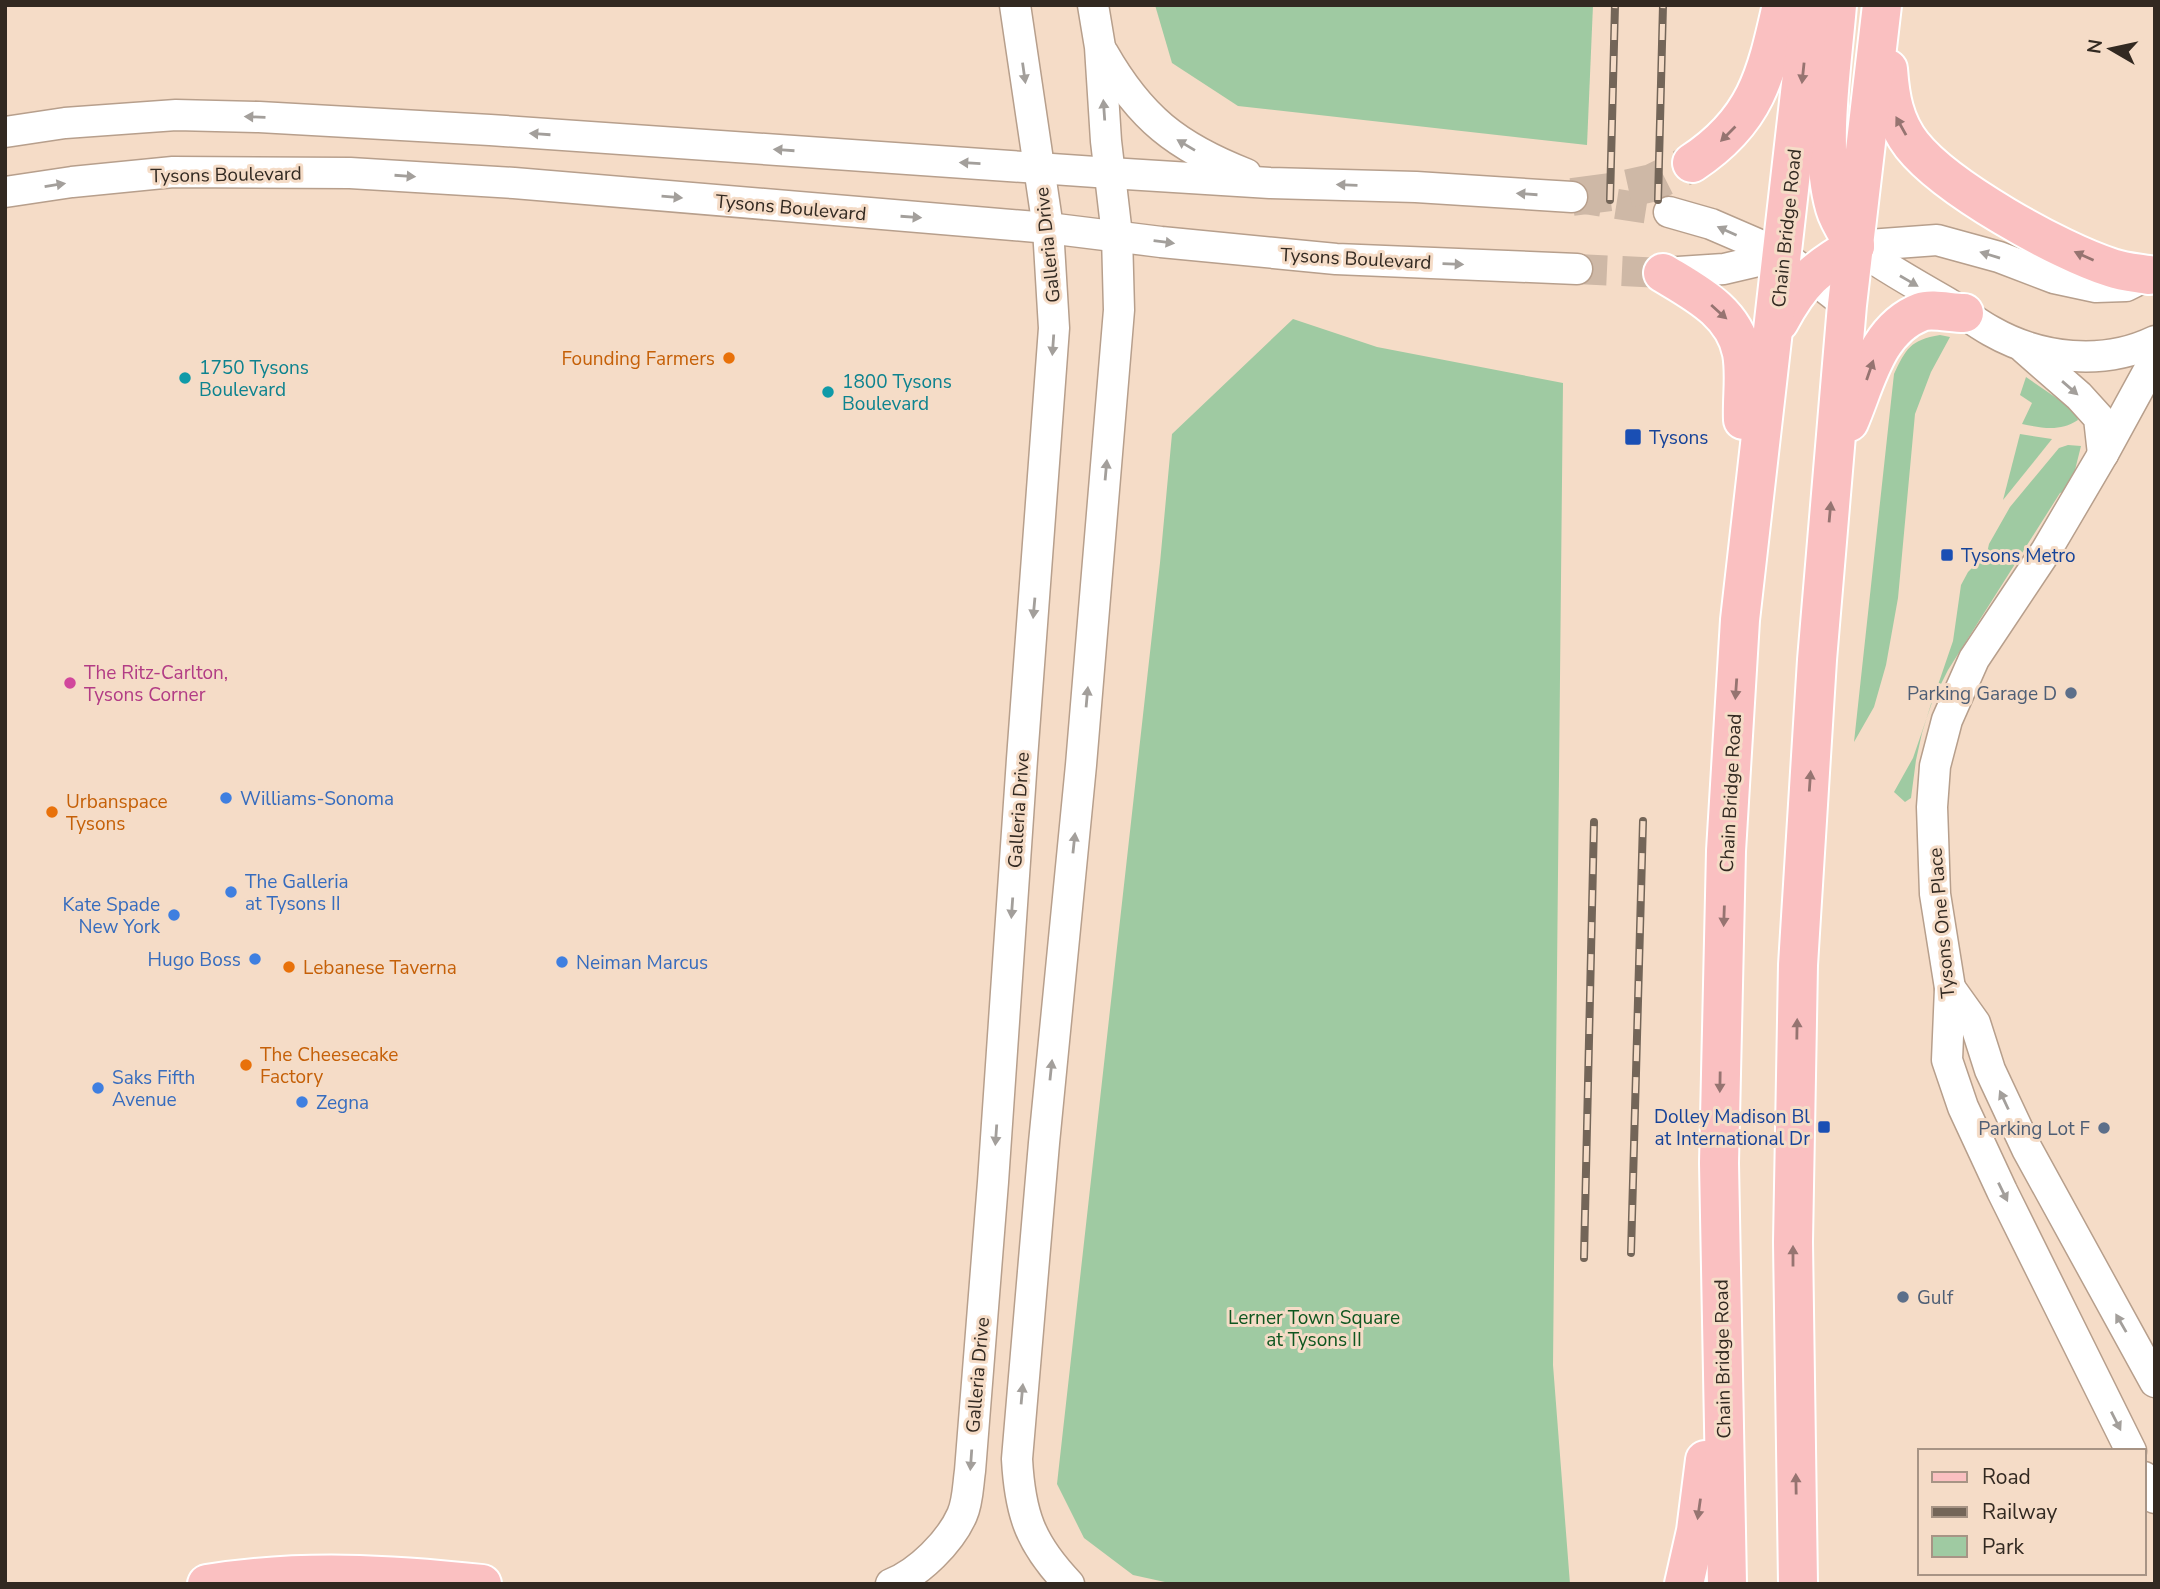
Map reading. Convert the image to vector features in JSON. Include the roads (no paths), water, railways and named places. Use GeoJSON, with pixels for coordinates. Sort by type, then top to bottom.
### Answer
{"type":"FeatureCollection","features":[{"type":"Feature","properties":{"kind":"main road"},"geometry":{"type":"LineString","coordinates":[[1692,163],[1712,150],[1738,124],[1755,97],[1768,66],[1782,5]]}},
{"type":"Feature","properties":{"kind":"main road","name":"Chain Bridge Road"},"geometry":{"type":"LineString","coordinates":[[1727,1584],[1719,1163],[1726,851],[1740,620],[1774,331],[1796,265],[1810,5]]}},
{"type":"Feature","properties":{"kind":"main road"},"geometry":{"type":"LineString","coordinates":[[1837,5],[1828,114],[1828,160],[1835,208],[1855,246]]}},
{"type":"Feature","properties":{"kind":"main road"},"geometry":{"type":"LineString","coordinates":[[1798,1584],[1793,1256],[1798,965],[1817,660],[1847,305],[1883,5]]}},
{"type":"Feature","properties":{"kind":"main road"},"geometry":{"type":"LineString","coordinates":[[1883,5],[1893,111],[1911,144],[1947,179],[2022,225],[2112,268],[2152,272]]}},
{"type":"Feature","properties":{"kind":"main road"},"geometry":{"type":"LineString","coordinates":[[1796,265],[1820,226],[1852,187],[1866,155]]}},
{"type":"Feature","properties":{"kind":"main road"},"geometry":{"type":"LineString","coordinates":[[1796,265],[1855,246]]}},
{"type":"Feature","properties":{"kind":"main road"},"geometry":{"type":"LineString","coordinates":[[1663,273],[1701,296],[1727,319],[1742,352],[1745,449],[1740,620]]}},
{"type":"Feature","properties":{"kind":"main road"},"geometry":{"type":"LineString","coordinates":[[1835,456],[1876,352],[1899,325],[1923,311],[1964,313]]}},
{"type":"Feature","properties":{"kind":"main road"},"geometry":{"type":"LineString","coordinates":[[1684,1584],[1696,1531],[1722,1344]]}},
{"type":"Feature","properties":{"kind":"main road"},"geometry":{"type":"LineString","coordinates":[[216,1583],[285,1575],[351,1574],[482,1584]]}},
{"type":"Feature","properties":{"kind":"street","name":"Galleria Drive"},"geometry":{"type":"LineString","coordinates":[[891,1584],[917,1568],[947,1539],[963,1513],[970,1471],[993,1182],[1054,328],[1048,228],[1015,5]]}},
{"type":"Feature","properties":{"kind":"street"},"geometry":{"type":"LineString","coordinates":[[1069,1584],[1042,1551],[1028,1525],[1019,1496],[1017,1459],[1044,1143],[1083,751],[1119,310],[1117,235],[1100,47],[1093,5]]}},
{"type":"Feature","properties":{"kind":"street"},"geometry":{"type":"LineString","coordinates":[[1100,47],[1136,103],[1175,138],[1203,155],[1270,183]]}},
{"type":"Feature","properties":{"kind":"street"},"geometry":{"type":"LineString","coordinates":[[5,132],[65,123],[176,115],[259,117],[1270,183],[1416,187],[1572,197]]}},
{"type":"Feature","properties":{"kind":"street","name":"Tysons Boulevard"},"geometry":{"type":"LineString","coordinates":[[5,192],[173,172],[350,173],[514,183],[1048,228],[1173,244],[1336,259],[1577,269]]}},
{"type":"Feature","properties":{"kind":"street"},"geometry":{"type":"LineString","coordinates":[[1669,212],[1710,224],[1796,265],[1847,305]]}},
{"type":"Feature","properties":{"kind":"street"},"geometry":{"type":"LineString","coordinates":[[1855,246],[1937,240],[1999,257],[2054,278],[2096,287],[2126,286],[2152,272]]}},
{"type":"Feature","properties":{"kind":"street"},"geometry":{"type":"LineString","coordinates":[[1855,246],[1885,268],[1992,331],[2019,343],[2063,355],[2094,357],[2131,351],[2155,341]]}},
{"type":"Feature","properties":{"kind":"street"},"geometry":{"type":"LineString","coordinates":[[1663,273],[1796,265]]}},
{"type":"Feature","properties":{"kind":"street"},"geometry":{"type":"LineString","coordinates":[[2019,343],[2079,396],[2099,418],[2103,454]]}},
{"type":"Feature","properties":{"kind":"street","name":"Tysons One Place"},"geometry":{"type":"LineString","coordinates":[[2130,1449],[1963,1107],[1947,1060],[1950,988],[1935,894],[1932,807],[1935,765],[1947,720],[1974,659],[2046,551],[2155,359]]}},
{"type":"Feature","properties":{"kind":"street"},"geometry":{"type":"LineString","coordinates":[[1950,988],[1975,1023],[1990,1070],[2026,1149],[2155,1382]]}},
{"type":"Feature","properties":{"kind":"street"},"geometry":{"type":"LineString","coordinates":[[2146,1481],[2155,1498]]}},
{"type":"Feature","properties":{"kind":"tunnel"},"geometry":{"type":"LineString","coordinates":[[1572,197],[1652,183],[1692,163]]}},
{"type":"Feature","properties":{"kind":"tunnel"},"geometry":{"type":"LineString","coordinates":[[1572,197],[1669,212]]}},
{"type":"Feature","properties":{"kind":"tunnel"},"geometry":{"type":"LineString","coordinates":[[1577,269],[1663,273]]}},
{"type":"Feature","properties":{"kind":"railway"},"geometry":{"type":"LineString","coordinates":[[1610,200],[1615,5]]}},
{"type":"Feature","properties":{"kind":"railway"},"geometry":{"type":"LineString","coordinates":[[1658,200],[1663,5]]}},
{"type":"Feature","properties":{"kind":"railway"},"geometry":{"type":"LineString","coordinates":[[1631,1253],[1643,821]]}},
{"type":"Feature","properties":{"kind":"railway"},"geometry":{"type":"LineString","coordinates":[[1584,1258],[1594,822]]}},
{"type":"Feature","properties":{"kind":"place","name":"Founding Farmers"},"geometry":{"type":"Point","coordinates":[729,358]}},
{"type":"Feature","properties":{"kind":"place","name":"1750 Tysons Boulevard"},"geometry":{"type":"Point","coordinates":[185,378]}},
{"type":"Feature","properties":{"kind":"place","name":"1800 Tysons Boulevard"},"geometry":{"type":"Point","coordinates":[828,392]}},
{"type":"Feature","properties":{"kind":"place","name":"Tysons"},"geometry":{"type":"Point","coordinates":[1633,437]}},
{"type":"Feature","properties":{"kind":"place","name":"Tysons Metro"},"geometry":{"type":"Point","coordinates":[1947,555]}},
{"type":"Feature","properties":{"kind":"place","name":"The Ritz-Carlton, Tysons Corner"},"geometry":{"type":"Point","coordinates":[70,683]}},
{"type":"Feature","properties":{"kind":"place","name":"Parking Garage D"},"geometry":{"type":"Point","coordinates":[2071,693]}},
{"type":"Feature","properties":{"kind":"place","name":"Williams-Sonoma"},"geometry":{"type":"Point","coordinates":[226,798]}},
{"type":"Feature","properties":{"kind":"place","name":"Urbanspace Tysons"},"geometry":{"type":"Point","coordinates":[52,812]}},
{"type":"Feature","properties":{"kind":"place","name":"The Galleria at Tysons II"},"geometry":{"type":"Point","coordinates":[231,892]}},
{"type":"Feature","properties":{"kind":"place","name":"Kate Spade New York"},"geometry":{"type":"Point","coordinates":[174,915]}},
{"type":"Feature","properties":{"kind":"place","name":"Hugo Boss"},"geometry":{"type":"Point","coordinates":[255,959]}},
{"type":"Feature","properties":{"kind":"place","name":"Neiman Marcus"},"geometry":{"type":"Point","coordinates":[562,962]}},
{"type":"Feature","properties":{"kind":"place","name":"Lebanese Taverna"},"geometry":{"type":"Point","coordinates":[289,967]}},
{"type":"Feature","properties":{"kind":"place","name":"The Cheesecake Factory"},"geometry":{"type":"Point","coordinates":[246,1065]}},
{"type":"Feature","properties":{"kind":"place","name":"Saks Fifth Avenue"},"geometry":{"type":"Point","coordinates":[98,1088]}},
{"type":"Feature","properties":{"kind":"place","name":"Zegna"},"geometry":{"type":"Point","coordinates":[302,1102]}},
{"type":"Feature","properties":{"kind":"place","name":"Dolley Madison Bl at International Dr"},"geometry":{"type":"Point","coordinates":[1824,1127]}},
{"type":"Feature","properties":{"kind":"place","name":"Parking Lot F"},"geometry":{"type":"Point","coordinates":[2104,1128]}},
{"type":"Feature","properties":{"kind":"place","name":"Gulf"},"geometry":{"type":"Point","coordinates":[1903,1297]}},
{"type":"Feature","properties":{"kind":"park label","name":"Lerner Town Square at Tysons II"},"geometry":{"type":"Point","coordinates":[1314,1328]}}]}
